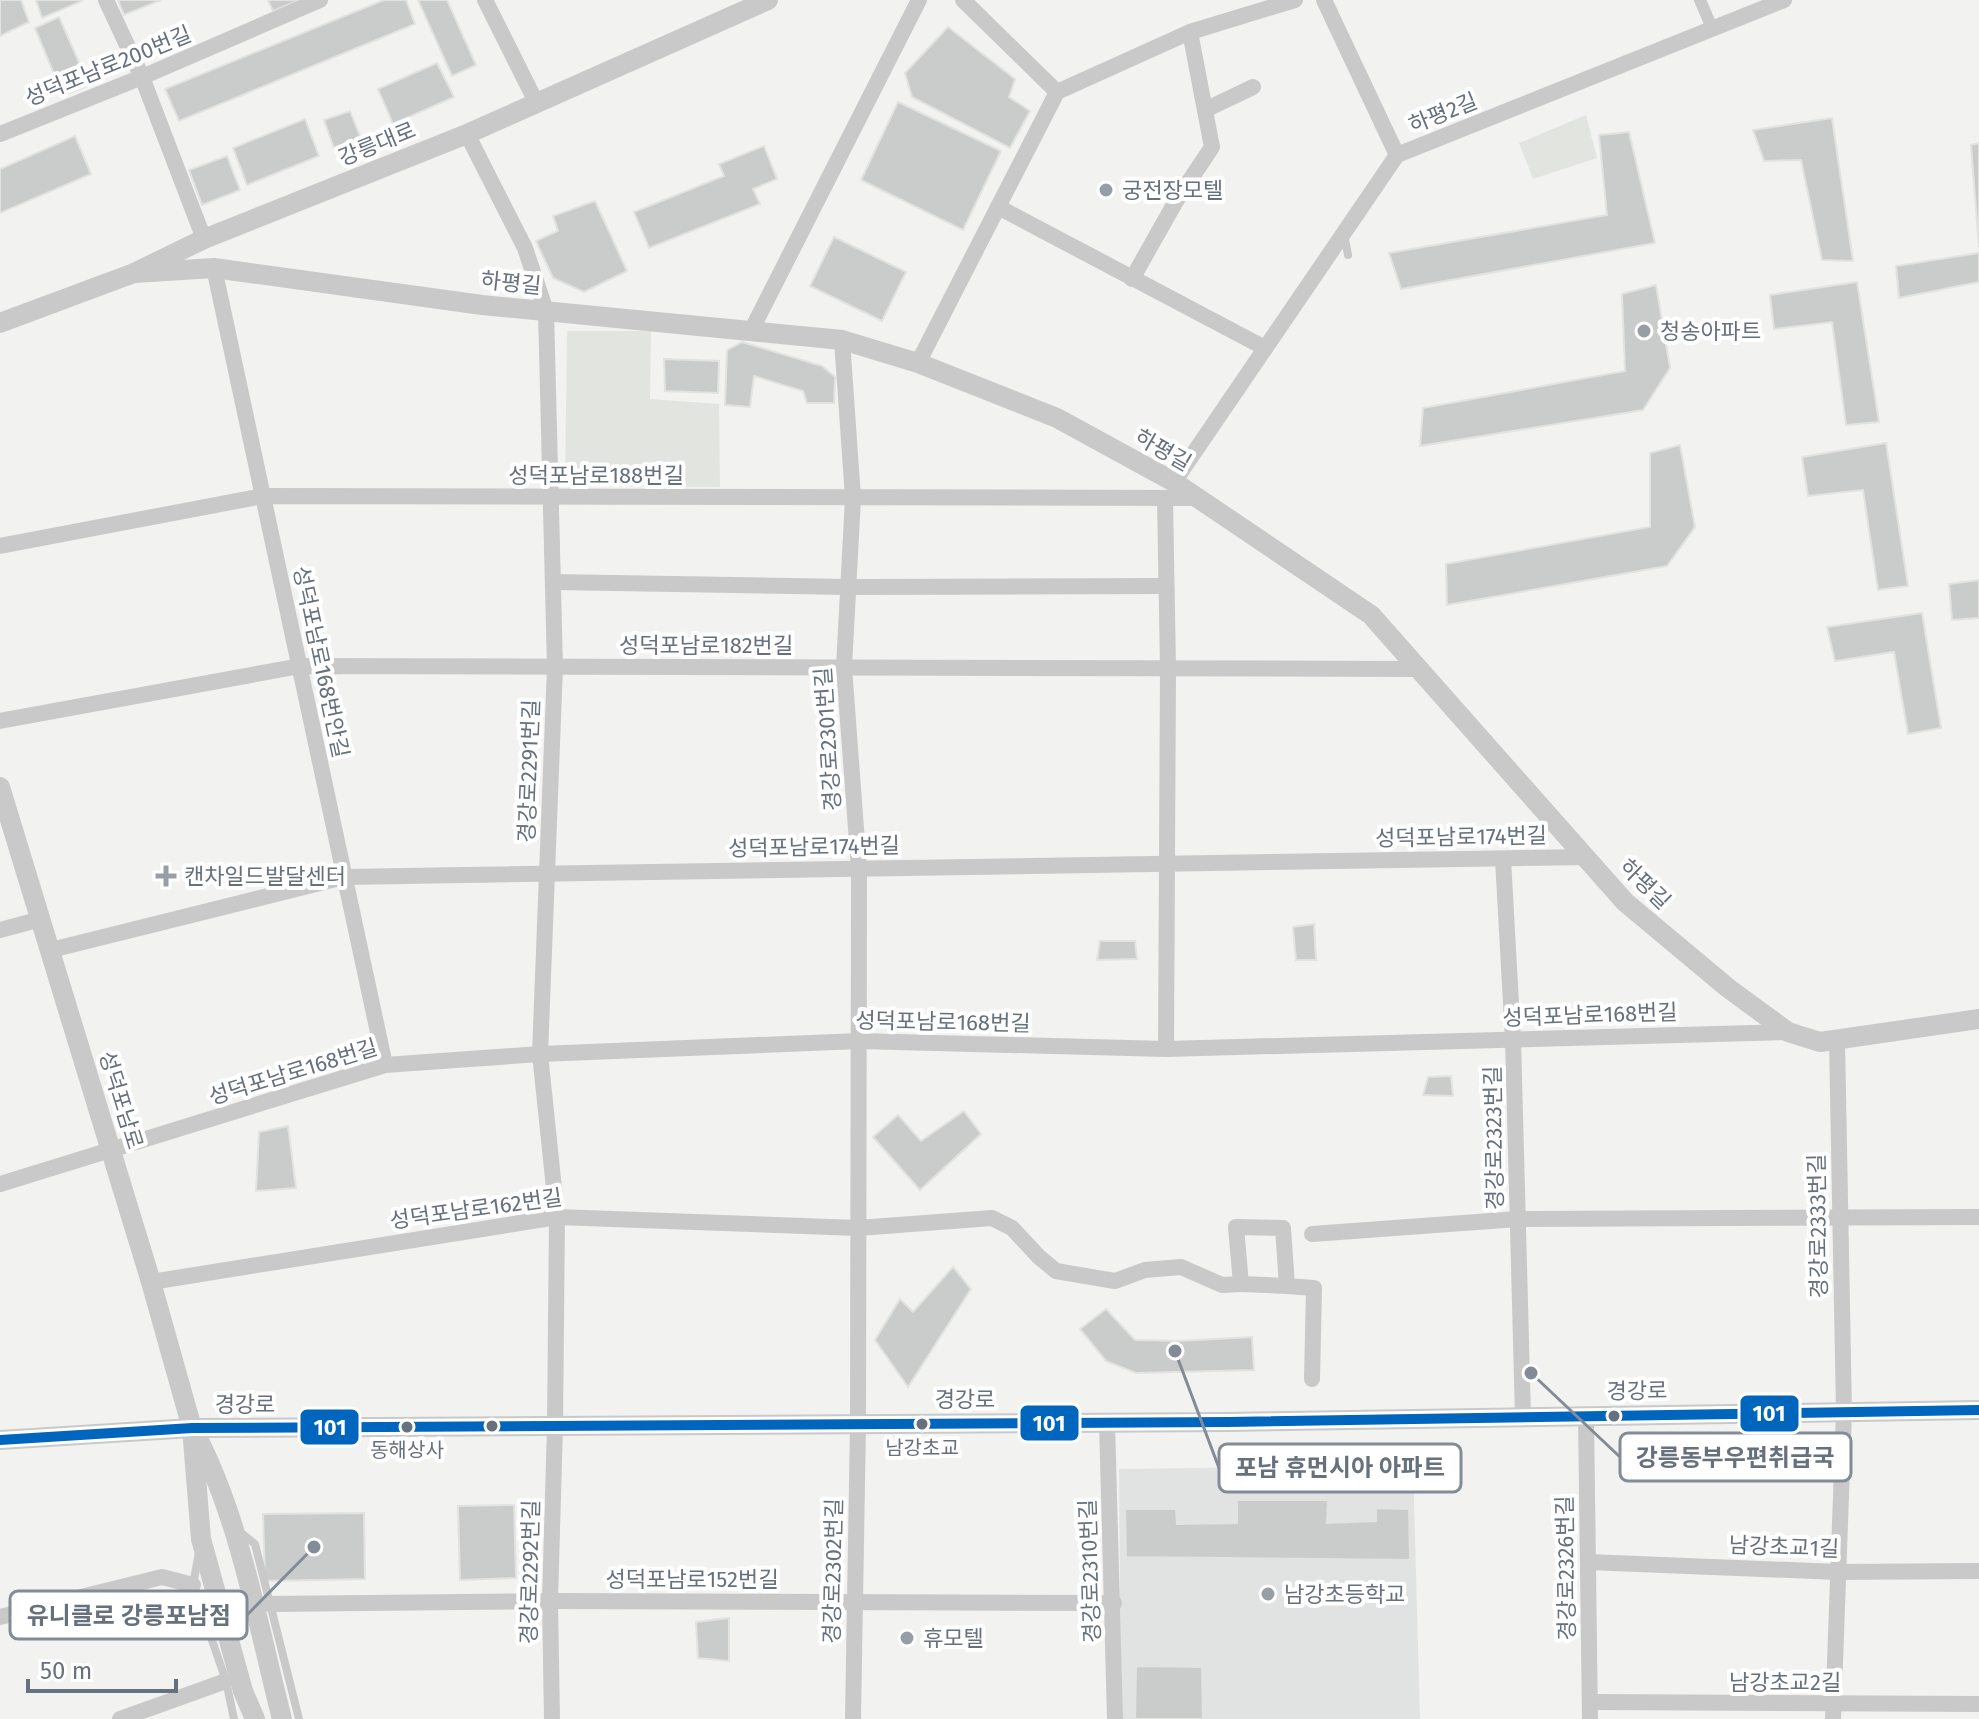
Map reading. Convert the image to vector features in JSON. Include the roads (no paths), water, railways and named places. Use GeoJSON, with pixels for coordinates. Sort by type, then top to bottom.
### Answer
{"type":"FeatureCollection","features":[{"type":"Feature","properties":{"kind":"street"},"geometry":{"type":"LineString","coordinates":[[106,0],[142,77],[204,239]]}},
{"type":"Feature","properties":{"kind":"street","name":"성덕포남로200번길"},"geometry":{"type":"LineString","coordinates":[[0,134],[320,0]]}},
{"type":"Feature","properties":{"kind":"street"},"geometry":{"type":"LineString","coordinates":[[485,0],[536,102]]}},
{"type":"Feature","properties":{"kind":"street","name":"강릉대로"},"geometry":{"type":"LineString","coordinates":[[0,323],[134,273],[204,239],[467,134],[768,0]]}},
{"type":"Feature","properties":{"kind":"street"},"geometry":{"type":"LineString","coordinates":[[751,331],[919,0]]}},
{"type":"Feature","properties":{"kind":"street"},"geometry":{"type":"LineString","coordinates":[[963,0],[1057,92]]}},
{"type":"Feature","properties":{"kind":"street"},"geometry":{"type":"LineString","coordinates":[[918,363],[1057,92],[1190,32],[1295,0]]}},
{"type":"Feature","properties":{"kind":"street"},"geometry":{"type":"LineString","coordinates":[[1324,0],[1397,155]]}},
{"type":"Feature","properties":{"kind":"street"},"geometry":{"type":"LineString","coordinates":[[1700,0],[1712,28]]}},
{"type":"Feature","properties":{"kind":"street","name":"하평2길"},"geometry":{"type":"LineString","coordinates":[[1169,490],[1397,155],[1784,0]]}},
{"type":"Feature","properties":{"kind":"street"},"geometry":{"type":"LineString","coordinates":[[1132,279],[1176,201],[1212,147],[1190,32]]}},
{"type":"Feature","properties":{"kind":"street"},"geometry":{"type":"LineString","coordinates":[[1205,110],[1253,87]]}},
{"type":"Feature","properties":{"kind":"street","name":"경강로2291번길"},"geometry":{"type":"LineString","coordinates":[[467,134],[525,248],[546,311],[555,667],[540,1054],[557,1217],[555,1426]]}},
{"type":"Feature","properties":{"kind":"street"},"geometry":{"type":"LineString","coordinates":[[998,207],[1265,348]]}},
{"type":"Feature","properties":{"kind":"street","name":"하평길"},"geometry":{"type":"LineString","coordinates":[[134,273],[214,268],[482,305],[842,340],[918,363],[1057,418],[1169,490],[1197,498],[1371,615],[1625,902],[1728,988],[1788,1032],[1820,1042],[1977,1024]]}},
{"type":"Feature","properties":{"kind":"street","name":"성덕포남로168번안길"},"geometry":{"type":"LineString","coordinates":[[214,268],[385,1065]]}},
{"type":"Feature","properties":{"kind":"street","name":"경강로2301번길"},"geometry":{"type":"LineString","coordinates":[[842,340],[853,498],[844,667],[859,869],[858,1424]]}},
{"type":"Feature","properties":{"kind":"street"},"geometry":{"type":"LineString","coordinates":[[1166,1049],[1166,586],[1169,490]]}},
{"type":"Feature","properties":{"kind":"street","name":"성덕포남로188번길"},"geometry":{"type":"LineString","coordinates":[[0,546],[263,496],[853,498],[1169,490]]}},
{"type":"Feature","properties":{"kind":"street"},"geometry":{"type":"LineString","coordinates":[[553,582],[848,587],[1166,586]]}},
{"type":"Feature","properties":{"kind":"street","name":"성덕포남로182번길"},"geometry":{"type":"LineString","coordinates":[[0,721],[300,666],[1418,669]]}},
{"type":"Feature","properties":{"kind":"street","name":"성덕포남로"},"geometry":{"type":"LineString","coordinates":[[0,787],[151,1282],[192,1428],[201,1539],[243,1691],[255,1719]]}},
{"type":"Feature","properties":{"kind":"street","name":"성덕포남로174번길"},"geometry":{"type":"LineString","coordinates":[[51,950],[344,877],[1586,857]]}},
{"type":"Feature","properties":{"kind":"street","name":"경강로2323번길"},"geometry":{"type":"LineString","coordinates":[[1503,859],[1513,1039],[1523,1417]]}},
{"type":"Feature","properties":{"kind":"street"},"geometry":{"type":"LineString","coordinates":[[0,930],[41,919]]}},
{"type":"Feature","properties":{"kind":"street","name":"성덕포남로168번길"},"geometry":{"type":"LineString","coordinates":[[0,1184],[385,1065],[540,1054],[859,1041],[1166,1049],[1788,1032]]}},
{"type":"Feature","properties":{"kind":"street","name":"경강로2333번길"},"geometry":{"type":"LineString","coordinates":[[1833,1712],[1844,1412],[1837,1040]]}},
{"type":"Feature","properties":{"kind":"street","name":"성덕포남로162번길"},"geometry":{"type":"LineString","coordinates":[[151,1282],[557,1217],[858,1228],[992,1218],[1012,1228],[1056,1271],[1115,1281],[1145,1270],[1181,1267],[1222,1285],[1287,1286]]}},
{"type":"Feature","properties":{"kind":"street"},"geometry":{"type":"LineString","coordinates":[[1312,1234],[1518,1219],[1979,1217]]}},
{"type":"Feature","properties":{"kind":"street"},"geometry":{"type":"LineString","coordinates":[[1241,1284],[1236,1227],[1283,1228],[1287,1286],[1314,1288],[1312,1379]]}},
{"type":"Feature","properties":{"kind":"street","name":"경강로"},"geometry":{"type":"LineString","coordinates":[[0,1440],[192,1428],[1107,1422],[1979,1410]]}},
{"type":"Feature","properties":{"kind":"street","name":"경강로2326번길"},"geometry":{"type":"LineString","coordinates":[[1586,1416],[1590,1711]]}},
{"type":"Feature","properties":{"kind":"street","name":"경강로2310번길"},"geometry":{"type":"LineString","coordinates":[[1107,1422],[1115,1719]]}},
{"type":"Feature","properties":{"kind":"street","name":"경강로2302번길"},"geometry":{"type":"LineString","coordinates":[[853,1719],[858,1424]]}},
{"type":"Feature","properties":{"kind":"street","name":"경강로2292번길"},"geometry":{"type":"LineString","coordinates":[[552,1719],[550,1601],[555,1426]]}},
{"type":"Feature","properties":{"kind":"street","name":"성덕포남로"},"geometry":{"type":"LineString","coordinates":[[192,1428],[214,1470],[232,1525],[282,1719]]}},
{"type":"Feature","properties":{"kind":"street","name":"남강초교1길"},"geometry":{"type":"LineString","coordinates":[[1588,1562],[1838,1572],[1979,1571]]}},
{"type":"Feature","properties":{"kind":"street"},"geometry":{"type":"LineString","coordinates":[[0,1617],[162,1577],[193,1585]]}},
{"type":"Feature","properties":{"kind":"street","name":"성덕포남로152번길"},"geometry":{"type":"LineString","coordinates":[[270,1604],[550,1601],[1114,1603]]}},
{"type":"Feature","properties":{"kind":"street"},"geometry":{"type":"LineString","coordinates":[[120,1719],[226,1681]]}},
{"type":"Feature","properties":{"kind":"street","name":"남강초교2길"},"geometry":{"type":"LineString","coordinates":[[1590,1711],[1833,1712],[1979,1704]]}},
{"type":"Feature","properties":{"kind":"lane"},"geometry":{"type":"LineString","coordinates":[[1344,233],[1348,255]]}},
{"type":"Feature","properties":{"kind":"lane"},"geometry":{"type":"LineString","coordinates":[[232,1525],[255,1544],[299,1719]]}},
{"type":"Feature","properties":{"kind":"lane"},"geometry":{"type":"LineString","coordinates":[[201,1539],[193,1585],[226,1681],[234,1719]]}},
{"type":"Feature","properties":{"kind":"place","name":"궁전장모텔"},"geometry":{"type":"Point","coordinates":[1106,190]}},
{"type":"Feature","properties":{"kind":"place","name":"청송아파트"},"geometry":{"type":"Point","coordinates":[1644,331]}},
{"type":"Feature","properties":{"kind":"place","name":"캔차일드발달센터"},"geometry":{"type":"Point","coordinates":[166,876]}},
{"type":"Feature","properties":{"kind":"place","name":"포남 휴먼시아 아파트"},"geometry":{"type":"Point","coordinates":[1175,1351]}},
{"type":"Feature","properties":{"kind":"place","name":"강릉동부우편취급국"},"geometry":{"type":"Point","coordinates":[1531,1373]}},
{"type":"Feature","properties":{"kind":"place","name":"남강초교"},"geometry":{"type":"Point","coordinates":[922,1424]}},
{"type":"Feature","properties":{"kind":"place","name":"동해상사"},"geometry":{"type":"Point","coordinates":[407,1427]}},
{"type":"Feature","properties":{"kind":"place","name":"유니클로 강릉포남점"},"geometry":{"type":"Point","coordinates":[314,1547]}},
{"type":"Feature","properties":{"kind":"place","name":"남강초등학교"},"geometry":{"type":"Point","coordinates":[1268,1594]}},
{"type":"Feature","properties":{"kind":"place","name":"휴모텔"},"geometry":{"type":"Point","coordinates":[907,1638]}}]}
